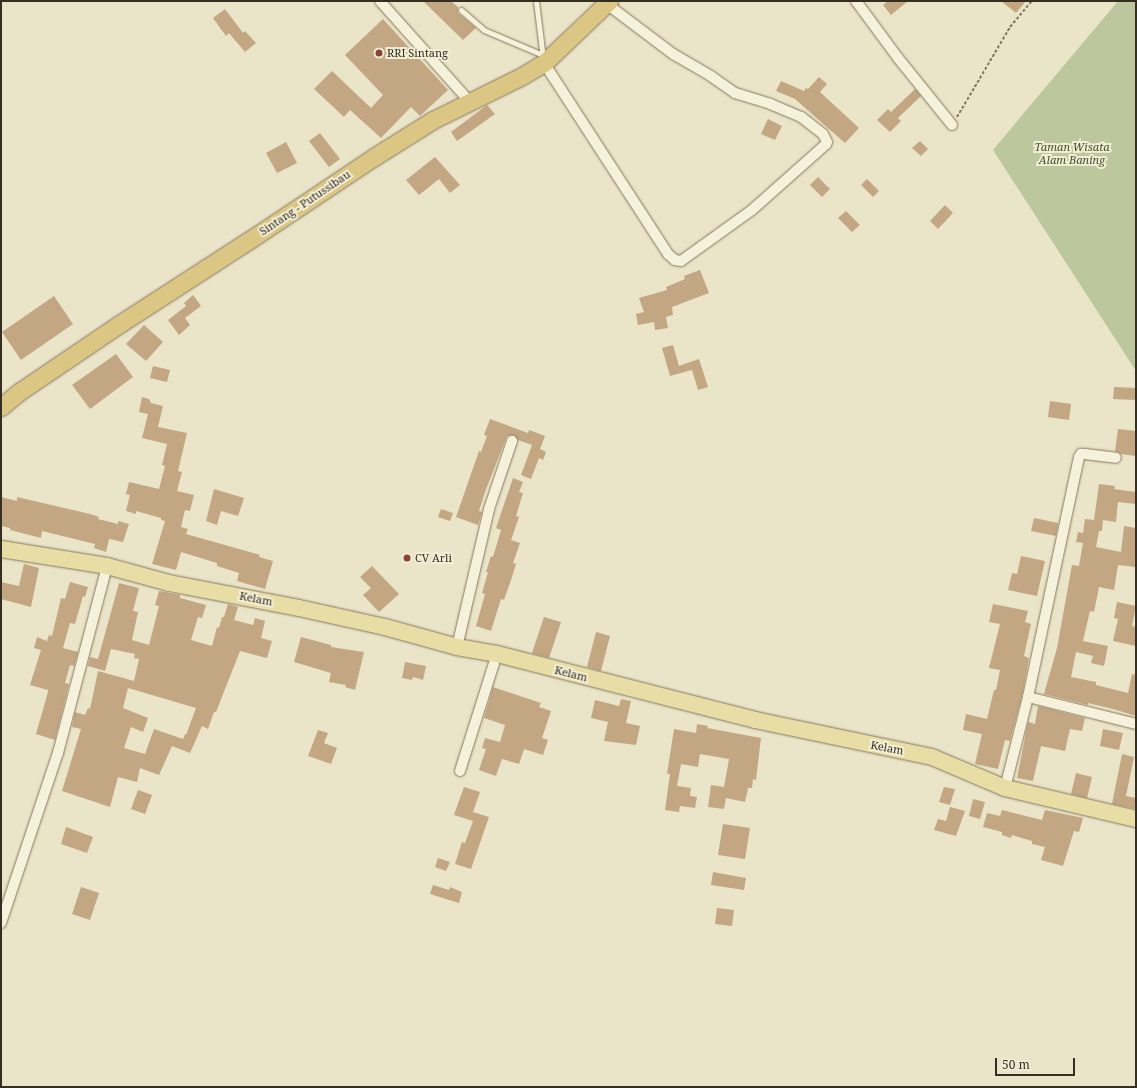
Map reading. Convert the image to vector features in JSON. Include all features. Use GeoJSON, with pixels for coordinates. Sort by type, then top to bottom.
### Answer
{"type":"FeatureCollection","features":[{"type":"Feature","properties":{"kind":"highway","name":"Sintang - Putussibau"},"geometry":{"type":"LineString","coordinates":[[1,407],[19,392],[111,330],[374,157],[433,120],[470,102],[543,59],[608,2]]}},
{"type":"Feature","properties":{"kind":"main road","name":"Kelam"},"geometry":{"type":"LineString","coordinates":[[1,549],[107,566],[169,583],[299,608],[384,627],[457,647],[497,654],[755,720],[932,757],[1005,788],[1136,819]]}},
{"type":"Feature","properties":{"kind":"street"},"geometry":{"type":"LineString","coordinates":[[380,1],[470,102]]}},
{"type":"Feature","properties":{"kind":"street"},"geometry":{"type":"LineString","coordinates":[[856,1],[898,58],[952,125]]}},
{"type":"Feature","properties":{"kind":"street"},"geometry":{"type":"LineString","coordinates":[[543,59],[668,254],[675,260],[681,261],[752,210],[826,144],[827,142],[823,134],[801,117],[776,106],[735,92],[673,54],[608,2]]}},
{"type":"Feature","properties":{"kind":"street"},"geometry":{"type":"LineString","coordinates":[[457,647],[489,510],[512,441]]}},
{"type":"Feature","properties":{"kind":"street"},"geometry":{"type":"LineString","coordinates":[[1005,788],[1028,697],[1079,457],[1081,454],[1085,454],[1116,458]]}},
{"type":"Feature","properties":{"kind":"street"},"geometry":{"type":"LineString","coordinates":[[1,923],[58,753],[107,566]]}},
{"type":"Feature","properties":{"kind":"street"},"geometry":{"type":"LineString","coordinates":[[460,771],[497,654]]}},
{"type":"Feature","properties":{"kind":"street"},"geometry":{"type":"LineString","coordinates":[[1028,697],[1136,724]]}},
{"type":"Feature","properties":{"kind":"lane"},"geometry":{"type":"LineString","coordinates":[[536,1],[543,59]]}},
{"type":"Feature","properties":{"kind":"lane"},"geometry":{"type":"LineString","coordinates":[[461,10],[484,30],[543,59]]}},
{"type":"Feature","properties":{"kind":"path"},"geometry":{"type":"LineString","coordinates":[[952,125],[1010,27],[1032,1]]}},
{"type":"Feature","properties":{"kind":"green space","name":"Taman Wisata Alam Baning"},"geometry":{"type":"Polygon","coordinates":[[[1118,1],[1136,1],[1136,371],[993,150],[1118,1]]]}},
{"type":"Feature","properties":{"kind":"building"},"geometry":{"type":"Polygon","coordinates":[[[423,1],[451,1],[458,7],[458,13],[476,28],[463,40],[423,1]]]}},
{"type":"Feature","properties":{"kind":"building"},"geometry":{"type":"Polygon","coordinates":[[[888,1],[908,1],[891,15],[883,5],[888,1]]]}},
{"type":"Feature","properties":{"kind":"building"},"geometry":{"type":"Polygon","coordinates":[[[1001,1],[1026,1],[1016,13],[1001,1]]]}},
{"type":"Feature","properties":{"kind":"building"},"geometry":{"type":"Polygon","coordinates":[[[225,9],[243,33],[245,31],[256,43],[245,52],[229,33],[226,36],[213,18],[225,9]]]}},
{"type":"Feature","properties":{"kind":"building"},"geometry":{"type":"Polygon","coordinates":[[[383,19],[448,90],[420,116],[411,107],[381,138],[350,110],[344,117],[314,89],[332,71],[371,108],[383,95],[345,55],[383,19]]]}},
{"type":"Feature","properties":{"kind":"building"},"geometry":{"type":"Polygon","coordinates":[[[819,77],[827,84],[820,92],[859,128],[845,143],[795,99],[776,91],[781,81],[804,91],[806,88],[808,89],[819,77]]]}},
{"type":"Feature","properties":{"kind":"building"},"geometry":{"type":"Polygon","coordinates":[[[915,89],[921,96],[898,118],[901,121],[890,132],[877,120],[888,109],[891,112],[915,89]]]}},
{"type":"Feature","properties":{"kind":"building"},"geometry":{"type":"Polygon","coordinates":[[[487,105],[495,114],[457,141],[451,132],[487,105]]]}},
{"type":"Feature","properties":{"kind":"building"},"geometry":{"type":"Polygon","coordinates":[[[768,119],[782,126],[775,140],[761,134],[768,119]]]}},
{"type":"Feature","properties":{"kind":"building"},"geometry":{"type":"Polygon","coordinates":[[[320,133],[340,159],[329,167],[309,141],[320,133]]]}},
{"type":"Feature","properties":{"kind":"building"},"geometry":{"type":"Polygon","coordinates":[[[920,141],[928,149],[921,156],[912,148],[920,141]]]}},
{"type":"Feature","properties":{"kind":"building"},"geometry":{"type":"Polygon","coordinates":[[[286,142],[297,163],[277,173],[266,153],[286,142]]]}},
{"type":"Feature","properties":{"kind":"building"},"geometry":{"type":"Polygon","coordinates":[[[435,157],[460,185],[450,193],[439,179],[419,195],[406,180],[435,157]]]}},
{"type":"Feature","properties":{"kind":"building"},"geometry":{"type":"Polygon","coordinates":[[[818,177],[830,189],[822,197],[810,185],[818,177]]]}},
{"type":"Feature","properties":{"kind":"building"},"geometry":{"type":"Polygon","coordinates":[[[867,179],[879,191],[873,197],[861,185],[867,179]]]}},
{"type":"Feature","properties":{"kind":"building"},"geometry":{"type":"Polygon","coordinates":[[[945,205],[953,213],[938,229],[930,221],[945,205]]]}},
{"type":"Feature","properties":{"kind":"building"},"geometry":{"type":"Polygon","coordinates":[[[846,211],[860,225],[852,232],[838,218],[846,211]]]}},
{"type":"Feature","properties":{"kind":"building"},"geometry":{"type":"Polygon","coordinates":[[[700,270],[709,293],[672,307],[673,315],[666,317],[668,328],[655,330],[654,322],[638,325],[636,314],[644,312],[639,298],[667,290],[666,287],[685,279],[684,276],[700,270]]]}},
{"type":"Feature","properties":{"kind":"building"},"geometry":{"type":"Polygon","coordinates":[[[193,295],[201,306],[185,318],[190,325],[179,335],[168,320],[186,306],[184,303],[193,295]]]}},
{"type":"Feature","properties":{"kind":"building"},"geometry":{"type":"Polygon","coordinates":[[[54,296],[73,324],[21,360],[2,332],[54,296]]]}},
{"type":"Feature","properties":{"kind":"building"},"geometry":{"type":"Polygon","coordinates":[[[144,325],[163,342],[146,361],[126,344],[144,325]]]}},
{"type":"Feature","properties":{"kind":"building"},"geometry":{"type":"Polygon","coordinates":[[[673,345],[679,366],[699,359],[708,387],[698,390],[692,370],[670,376],[662,348],[673,345]]]}},
{"type":"Feature","properties":{"kind":"building"},"geometry":{"type":"Polygon","coordinates":[[[116,354],[133,377],[90,409],[72,385],[116,354]]]}},
{"type":"Feature","properties":{"kind":"building"},"geometry":{"type":"Polygon","coordinates":[[[153,366],[170,370],[167,382],[150,378],[153,366]]]}},
{"type":"Feature","properties":{"kind":"building"},"geometry":{"type":"Polygon","coordinates":[[[1114,387],[1136,388],[1136,400],[1113,399],[1114,387]]]}},
{"type":"Feature","properties":{"kind":"building"},"geometry":{"type":"Polygon","coordinates":[[[142,397],[149,399],[151,403],[163,406],[158,427],[187,433],[178,471],[182,472],[177,491],[194,495],[190,511],[185,510],[181,527],[188,529],[186,534],[260,555],[259,557],[273,561],[265,589],[237,581],[239,573],[217,566],[217,563],[181,552],[176,570],[152,564],[165,521],[161,520],[161,518],[136,511],[136,514],[126,511],[130,495],[126,494],[129,482],[159,489],[165,466],[162,465],[167,444],[142,438],[148,414],[139,412],[142,397]]]}},
{"type":"Feature","properties":{"kind":"building"},"geometry":{"type":"Polygon","coordinates":[[[1050,401],[1071,404],[1069,420],[1048,417],[1050,401]]]}},
{"type":"Feature","properties":{"kind":"building"},"geometry":{"type":"Polygon","coordinates":[[[490,419],[528,433],[529,430],[545,436],[540,449],[546,452],[543,460],[539,458],[531,479],[521,475],[532,445],[518,440],[514,435],[507,436],[485,492],[479,511],[482,512],[478,525],[456,517],[479,451],[481,452],[487,436],[484,435],[490,419]]]}},
{"type":"Feature","properties":{"kind":"building"},"geometry":{"type":"Polygon","coordinates":[[[1118,429],[1136,431],[1136,456],[1121,454],[1115,451],[1118,429]]]}},
{"type":"Feature","properties":{"kind":"building"},"geometry":{"type":"Polygon","coordinates":[[[513,478],[523,482],[519,492],[523,493],[516,516],[519,517],[511,540],[520,543],[513,563],[516,564],[511,580],[504,600],[501,599],[491,631],[476,626],[485,594],[482,593],[488,572],[486,572],[491,556],[493,557],[501,530],[496,528],[513,478]]]}},
{"type":"Feature","properties":{"kind":"building"},"geometry":{"type":"Polygon","coordinates":[[[1099,484],[1115,486],[1114,489],[1136,492],[1136,504],[1118,502],[1116,522],[1103,520],[1102,531],[1099,531],[1096,547],[1121,552],[1124,526],[1136,528],[1135,567],[1118,565],[1114,590],[1099,587],[1094,612],[1090,611],[1083,641],[1108,646],[1104,666],[1091,663],[1093,656],[1076,652],[1071,677],[1096,682],[1096,685],[1128,693],[1132,674],[1136,675],[1136,716],[1088,703],[1088,705],[1044,694],[1057,648],[1072,565],[1079,566],[1083,543],[1076,542],[1078,532],[1083,533],[1085,519],[1094,520],[1099,484]]]}},
{"type":"Feature","properties":{"kind":"building"},"geometry":{"type":"Polygon","coordinates":[[[214,489],[244,498],[238,516],[221,511],[217,525],[206,521],[214,489]]]}},
{"type":"Feature","properties":{"kind":"building"},"geometry":{"type":"Polygon","coordinates":[[[1,497],[17,501],[17,497],[90,514],[99,517],[98,519],[118,524],[118,521],[129,524],[123,542],[109,539],[106,552],[94,548],[95,544],[42,531],[41,538],[10,530],[10,528],[1,526],[1,497]]]}},
{"type":"Feature","properties":{"kind":"building"},"geometry":{"type":"Polygon","coordinates":[[[441,509],[453,513],[450,521],[438,517],[441,509]]]}},
{"type":"Feature","properties":{"kind":"building"},"geometry":{"type":"Polygon","coordinates":[[[1034,518],[1058,523],[1056,536],[1031,531],[1034,518]]]}},
{"type":"Feature","properties":{"kind":"building"},"geometry":{"type":"Polygon","coordinates":[[[1021,556],[1045,561],[1037,596],[1008,590],[1012,573],[1017,574],[1021,556]]]}},
{"type":"Feature","properties":{"kind":"building"},"geometry":{"type":"Polygon","coordinates":[[[24,564],[39,568],[31,607],[1,599],[1,582],[19,586],[24,564]]]}},
{"type":"Feature","properties":{"kind":"building"},"geometry":{"type":"Polygon","coordinates":[[[372,566],[399,594],[379,612],[363,595],[371,588],[360,577],[372,566]]]}},
{"type":"Feature","properties":{"kind":"building"},"geometry":{"type":"Polygon","coordinates":[[[70,582],[88,587],[85,597],[83,596],[75,624],[70,623],[63,648],[78,652],[74,666],[70,665],[65,683],[69,684],[55,740],[36,734],[48,690],[30,685],[41,650],[34,648],[37,637],[47,641],[49,635],[52,636],[61,598],[65,599],[70,582]]]}},
{"type":"Feature","properties":{"kind":"building"},"geometry":{"type":"Polygon","coordinates":[[[119,583],[139,588],[133,611],[138,612],[132,640],[149,645],[159,606],[155,605],[159,591],[180,595],[180,598],[206,605],[202,618],[198,617],[191,640],[212,646],[217,627],[219,628],[228,604],[238,607],[234,620],[253,625],[255,618],[265,621],[261,638],[272,641],[267,658],[240,651],[208,729],[202,726],[190,753],[172,746],[159,775],[140,768],[137,782],[118,777],[110,807],[62,791],[81,729],[72,727],[75,712],[85,715],[88,708],[90,709],[98,671],[134,681],[139,659],[134,658],[135,654],[111,649],[105,671],[88,666],[90,657],[98,659],[119,583]],[[128,688],[123,708],[148,718],[143,732],[131,727],[124,748],[145,754],[154,729],[183,739],[185,734],[186,735],[196,708],[128,688]]]}},
{"type":"Feature","properties":{"kind":"building"},"geometry":{"type":"Polygon","coordinates":[[[1117,602],[1136,606],[1132,626],[1136,627],[1136,646],[1113,641],[1118,619],[1114,618],[1117,602]]]}},
{"type":"Feature","properties":{"kind":"building"},"geometry":{"type":"Polygon","coordinates":[[[993,604],[1028,611],[1025,622],[1031,624],[1024,656],[1029,658],[1022,696],[1010,741],[1005,740],[998,769],[975,764],[982,734],[963,730],[966,714],[987,719],[994,690],[996,690],[1000,670],[989,668],[1000,624],[989,622],[993,604]]]}},
{"type":"Feature","properties":{"kind":"building"},"geometry":{"type":"Polygon","coordinates":[[[544,617],[561,622],[549,658],[532,653],[544,617]]]}},
{"type":"Feature","properties":{"kind":"building"},"geometry":{"type":"Polygon","coordinates":[[[596,632],[610,636],[601,671],[587,667],[596,632]]]}},
{"type":"Feature","properties":{"kind":"building"},"geometry":{"type":"Polygon","coordinates":[[[301,637],[331,645],[331,647],[364,652],[355,690],[345,687],[346,685],[329,682],[331,673],[294,662],[301,637]]]}},
{"type":"Feature","properties":{"kind":"building"},"geometry":{"type":"Polygon","coordinates":[[[405,662],[426,666],[423,680],[413,677],[412,680],[402,678],[405,662]]]}},
{"type":"Feature","properties":{"kind":"building"},"geometry":{"type":"Polygon","coordinates":[[[493,687],[541,703],[539,707],[551,711],[542,738],[548,740],[543,755],[524,749],[519,764],[502,759],[496,776],[479,770],[486,749],[482,748],[485,738],[500,742],[505,725],[484,718],[493,687]]]}},
{"type":"Feature","properties":{"kind":"building"},"geometry":{"type":"Polygon","coordinates":[[[621,699],[631,701],[626,723],[640,726],[636,745],[604,741],[608,722],[591,718],[595,700],[619,706],[621,699]]]}},
{"type":"Feature","properties":{"kind":"building"},"geometry":{"type":"Polygon","coordinates":[[[1038,706],[1085,718],[1082,731],[1070,729],[1065,751],[1041,746],[1033,781],[1017,778],[1028,722],[1035,724],[1038,706]]]}},
{"type":"Feature","properties":{"kind":"building"},"geometry":{"type":"Polygon","coordinates":[[[697,724],[708,726],[707,728],[761,738],[756,780],[753,779],[752,788],[748,788],[745,802],[726,798],[724,809],[708,807],[711,785],[724,787],[729,759],[700,754],[698,767],[681,764],[677,786],[691,788],[690,796],[697,797],[695,808],[680,806],[679,812],[665,810],[670,774],[667,774],[674,729],[696,733],[697,724]]]}},
{"type":"Feature","properties":{"kind":"building"},"geometry":{"type":"Polygon","coordinates":[[[1103,729],[1123,733],[1119,750],[1100,746],[1103,729]]]}},
{"type":"Feature","properties":{"kind":"building"},"geometry":{"type":"Polygon","coordinates":[[[318,730],[328,733],[324,743],[337,748],[331,764],[308,756],[318,730]]]}},
{"type":"Feature","properties":{"kind":"building"},"geometry":{"type":"Polygon","coordinates":[[[1122,754],[1134,757],[1126,796],[1136,798],[1136,809],[1112,804],[1122,754]]]}},
{"type":"Feature","properties":{"kind":"building"},"geometry":{"type":"Polygon","coordinates":[[[1076,773],[1092,777],[1087,798],[1071,794],[1076,773]]]}},
{"type":"Feature","properties":{"kind":"building"},"geometry":{"type":"Polygon","coordinates":[[[464,787],[480,792],[473,812],[489,817],[471,869],[455,864],[462,842],[465,843],[473,821],[454,815],[464,787]]]}},
{"type":"Feature","properties":{"kind":"building"},"geometry":{"type":"Polygon","coordinates":[[[944,787],[955,789],[950,805],[939,802],[944,787]]]}},
{"type":"Feature","properties":{"kind":"building"},"geometry":{"type":"Polygon","coordinates":[[[138,790],[152,795],[145,814],[131,809],[138,790]]]}},
{"type":"Feature","properties":{"kind":"building"},"geometry":{"type":"Polygon","coordinates":[[[973,799],[985,802],[980,819],[969,816],[973,799]]]}},
{"type":"Feature","properties":{"kind":"building"},"geometry":{"type":"Polygon","coordinates":[[[950,807],[965,811],[956,836],[934,830],[938,819],[946,821],[950,807]]]}},
{"type":"Feature","properties":{"kind":"building"},"geometry":{"type":"Polygon","coordinates":[[[1002,810],[1042,820],[1045,810],[1083,818],[1079,832],[1074,831],[1063,866],[1041,860],[1045,847],[1032,844],[1032,841],[1012,835],[1011,838],[1002,835],[1002,832],[983,827],[987,813],[1000,816],[1002,810]]]}},
{"type":"Feature","properties":{"kind":"building"},"geometry":{"type":"Polygon","coordinates":[[[723,824],[750,828],[745,859],[718,855],[723,824]]]}},
{"type":"Feature","properties":{"kind":"building"},"geometry":{"type":"Polygon","coordinates":[[[66,827],[93,837],[87,853],[61,844],[66,827]]]}},
{"type":"Feature","properties":{"kind":"building"},"geometry":{"type":"Polygon","coordinates":[[[438,858],[450,862],[446,871],[435,867],[438,858]]]}},
{"type":"Feature","properties":{"kind":"building"},"geometry":{"type":"Polygon","coordinates":[[[713,872],[746,878],[744,890],[711,885],[713,872]]]}},
{"type":"Feature","properties":{"kind":"building"},"geometry":{"type":"Polygon","coordinates":[[[433,885],[449,890],[450,887],[462,892],[459,903],[430,894],[433,885]]]}},
{"type":"Feature","properties":{"kind":"building"},"geometry":{"type":"Polygon","coordinates":[[[81,887],[99,893],[90,920],[72,914],[81,887]]]}},
{"type":"Feature","properties":{"kind":"building"},"geometry":{"type":"Polygon","coordinates":[[[717,908],[734,910],[732,926],[715,924],[717,908]]]}},
{"type":"Feature","properties":{"kind":"place","name":"RRI Sintang"},"geometry":{"type":"Point","coordinates":[379,53]}},
{"type":"Feature","properties":{"kind":"place","name":"CV Arli"},"geometry":{"type":"Point","coordinates":[407,558]}}]}
